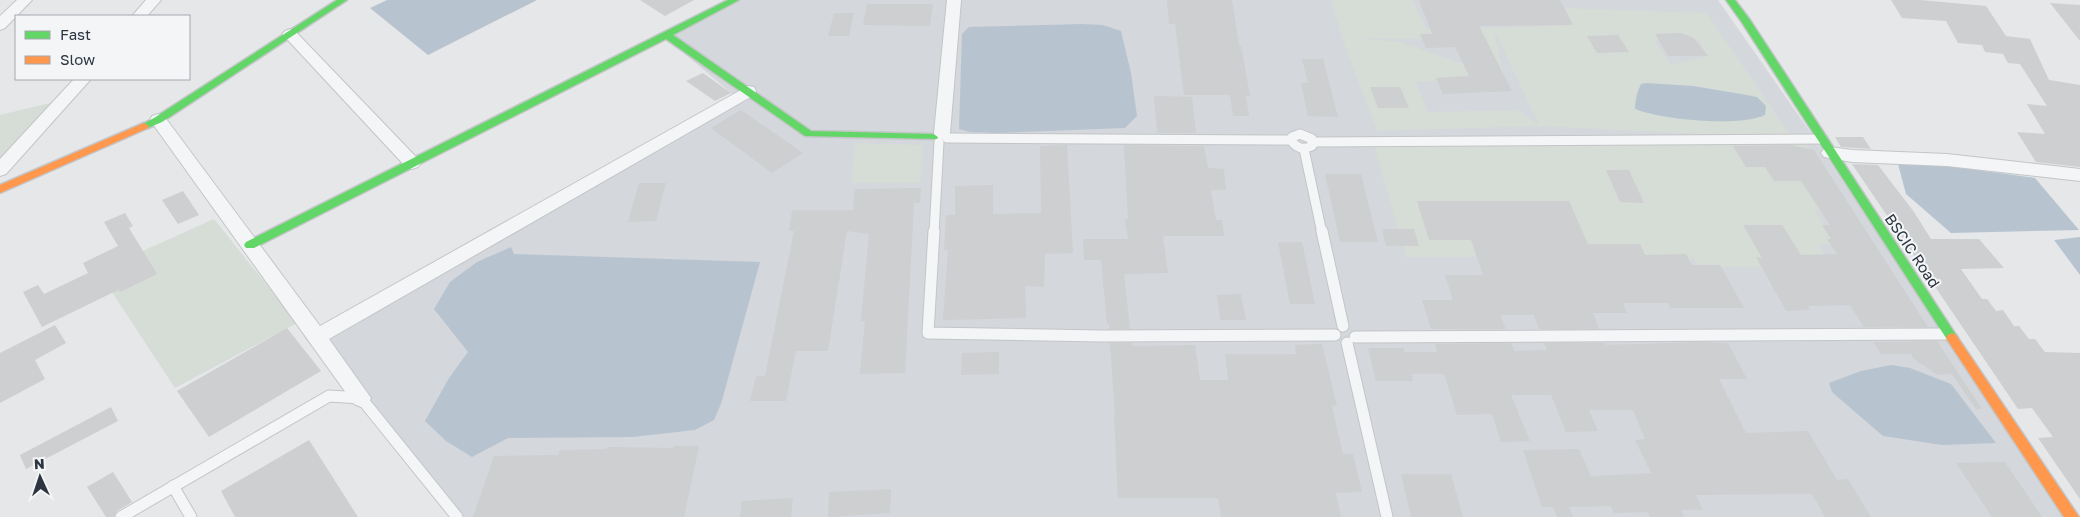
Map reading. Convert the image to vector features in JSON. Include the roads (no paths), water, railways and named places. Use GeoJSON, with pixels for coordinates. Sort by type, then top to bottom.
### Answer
{"type":"FeatureCollection","features":[{"type":"Feature","properties":{"kind":"street"},"geometry":{"type":"LineString","coordinates":[[0,25],[25,0]]}},
{"type":"Feature","properties":{"kind":"street"},"geometry":{"type":"LineString","coordinates":[[140,15],[154,0]]}},
{"type":"Feature","properties":{"kind":"street"},"geometry":{"type":"LineString","coordinates":[[0,189],[158,120],[343,0]]}},
{"type":"Feature","properties":{"kind":"street"},"geometry":{"type":"LineString","coordinates":[[250,245],[735,0]]}},
{"type":"Feature","properties":{"kind":"street"},"geometry":{"type":"LineString","coordinates":[[665,34],[810,134],[940,137],[954,0]]}},
{"type":"Feature","properties":{"kind":"street","name":"BSCIC Road"},"geometry":{"type":"LineString","coordinates":[[1730,0],[2072,517]]}},
{"type":"Feature","properties":{"kind":"street"},"geometry":{"type":"LineString","coordinates":[[1743,0],[1745,20]]}},
{"type":"Feature","properties":{"kind":"street"},"geometry":{"type":"LineString","coordinates":[[290,34],[412,163]]}},
{"type":"Feature","properties":{"kind":"street"},"geometry":{"type":"LineString","coordinates":[[0,170],[82,80]]}},
{"type":"Feature","properties":{"kind":"street"},"geometry":{"type":"LineString","coordinates":[[317,337],[748,92]]}},
{"type":"Feature","properties":{"kind":"street"},"geometry":{"type":"LineString","coordinates":[[158,120],[361,398]]}},
{"type":"Feature","properties":{"kind":"street"},"geometry":{"type":"LineString","coordinates":[[1826,146],[1862,157],[1946,160],[2080,175]]}},
{"type":"Feature","properties":{"kind":"lane"},"geometry":{"type":"LineString","coordinates":[[1335,335],[1101,336],[928,333],[940,137],[1291,140],[1300,134],[1309,136],[1314,142],[1826,146]]}},
{"type":"Feature","properties":{"kind":"lane"},"geometry":{"type":"LineString","coordinates":[[1291,140],[1295,146],[1304,149],[1312,146],[1314,142]]}},
{"type":"Feature","properties":{"kind":"lane"},"geometry":{"type":"LineString","coordinates":[[1304,149],[1342,326]]}},
{"type":"Feature","properties":{"kind":"lane"},"geometry":{"type":"LineString","coordinates":[[1387,517],[1351,340],[1355,332],[1342,326],[1336,329],[1335,335],[1339,340],[1351,340],[1950,334]]}},
{"type":"Feature","properties":{"kind":"lane"},"geometry":{"type":"LineString","coordinates":[[121,517],[329,396],[361,398],[457,517]]}},
{"type":"Feature","properties":{"kind":"lane"},"geometry":{"type":"LineString","coordinates":[[173,486],[191,517]]}}]}
